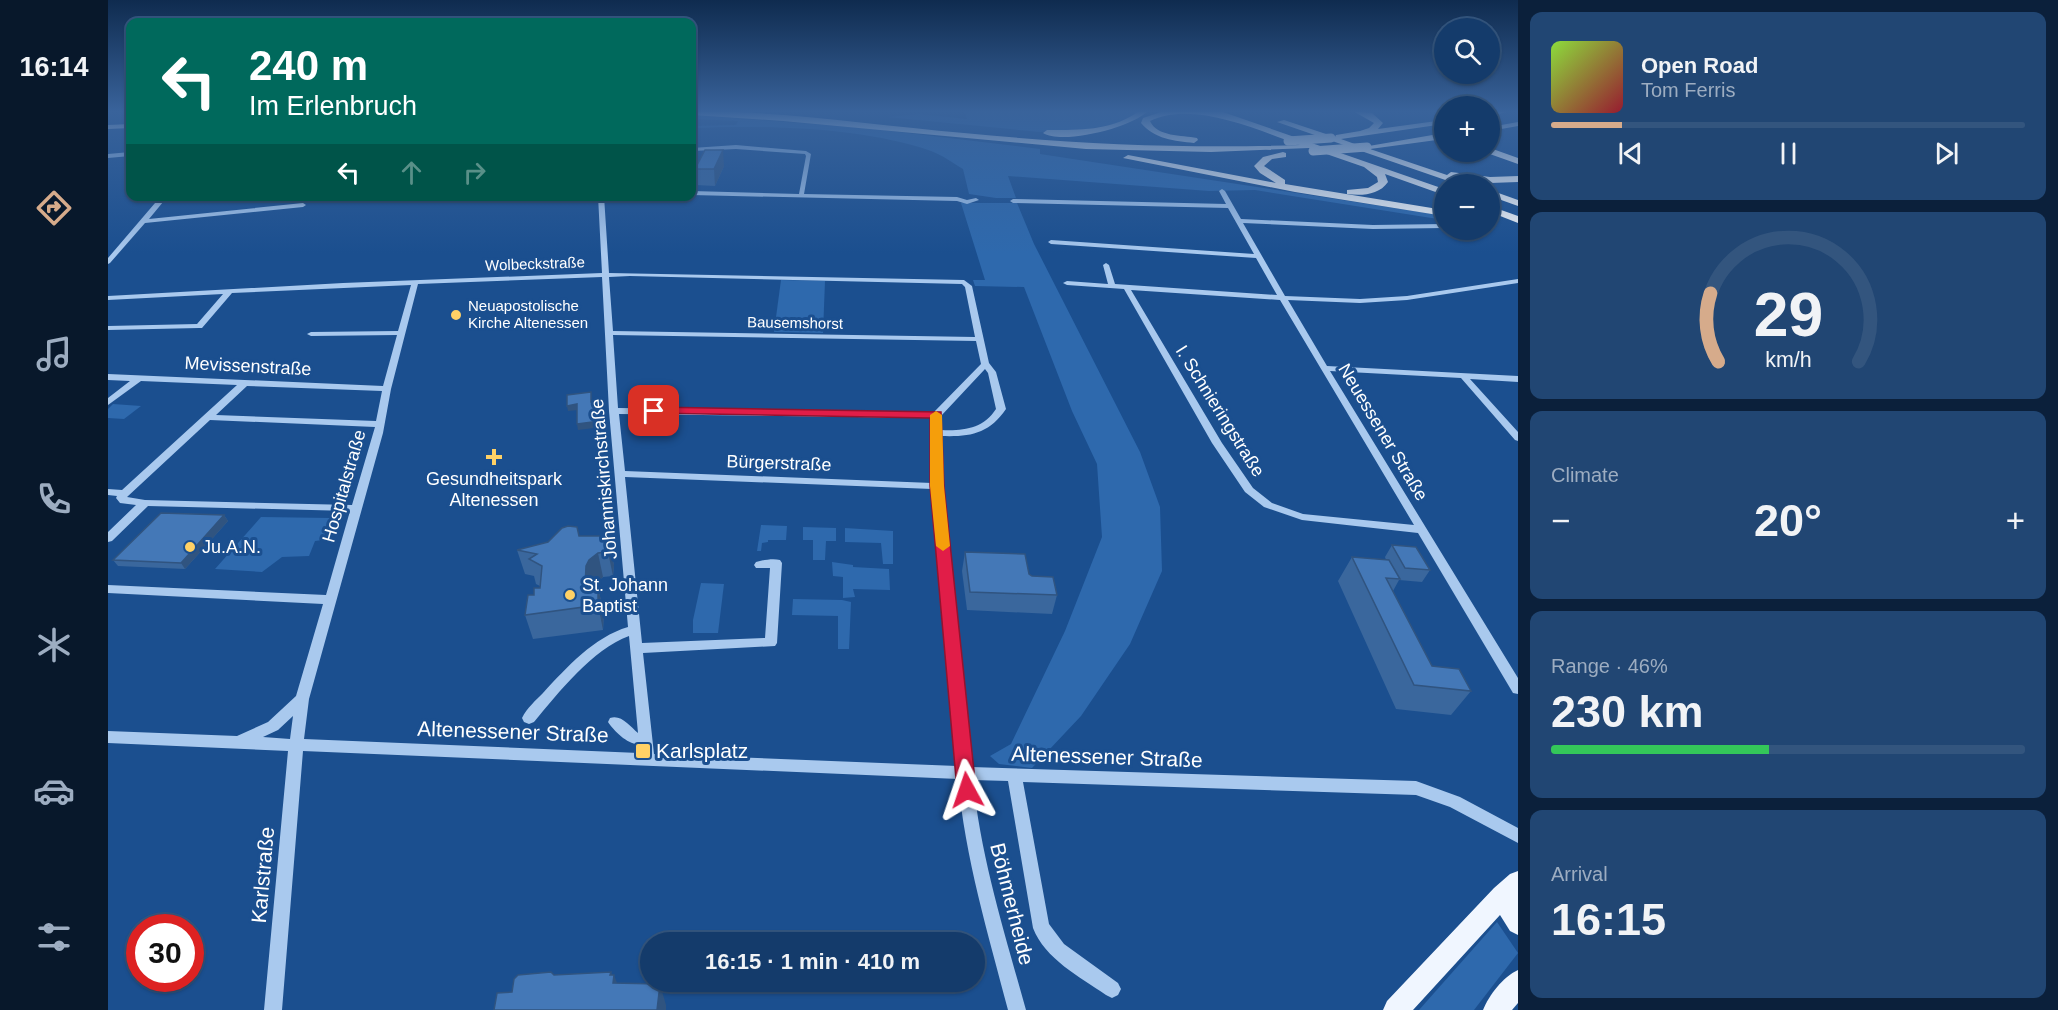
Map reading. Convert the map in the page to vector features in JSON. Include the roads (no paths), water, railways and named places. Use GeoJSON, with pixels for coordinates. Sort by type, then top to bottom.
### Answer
{"type":"FeatureCollection","features":[{"type":"Feature","properties":{"kind":"highway"},"geometry":{"type":"LineString","coordinates":[[1129,158],[1295,189],[1434,211]]}},
{"type":"Feature","properties":{"kind":"highway"},"geometry":{"type":"LineString","coordinates":[[1268,158],[1259,166],[1271,177],[1284,182],[1320,190],[1357,192],[1380,186],[1383,182],[1381,176],[1351,159]]}},
{"type":"Feature","properties":{"kind":"highway"},"geometry":{"type":"LineString","coordinates":[[1361,158],[1434,184]]}},
{"type":"Feature","properties":{"kind":"highway"},"geometry":{"type":"LineString","coordinates":[[1375,158],[1434,178]]}},
{"type":"Feature","properties":{"kind":"highway"},"geometry":{"type":"LineString","coordinates":[[1387,158],[1435,174]]}},
{"type":"Feature","properties":{"kind":"highway"},"geometry":{"type":"LineString","coordinates":[[1351,159],[1434,188]]}},
{"type":"Feature","properties":{"kind":"highway"},"geometry":{"type":"LineString","coordinates":[[1396,161],[1472,178],[1518,179]]}},
{"type":"Feature","properties":{"kind":"highway"},"geometry":{"type":"LineString","coordinates":[[1500,197],[1518,203]]}},
{"type":"Feature","properties":{"kind":"highway"},"geometry":{"type":"LineString","coordinates":[[1500,202],[1518,208]]}},
{"type":"Feature","properties":{"kind":"highway"},"geometry":{"type":"LineString","coordinates":[[1500,207],[1518,214]]}},
{"type":"Feature","properties":{"kind":"highway"},"geometry":{"type":"LineString","coordinates":[[1500,213],[1518,220]]}},
{"type":"Feature","properties":{"kind":"highway"},"geometry":{"type":"LineString","coordinates":[[1500,225],[1518,229]]}},
{"type":"Feature","properties":{"kind":"main road"},"geometry":{"type":"LineString","coordinates":[[1510,889],[1518,923]]}},
{"type":"Feature","properties":{"kind":"main road"},"geometry":{"type":"LineString","coordinates":[[1396,1010],[1510,889]]}},
{"type":"Feature","properties":{"kind":"main road"},"geometry":{"type":"LineString","coordinates":[[1496,1010],[1518,983]]}},
{"type":"Feature","properties":{"kind":"street"},"geometry":{"type":"LineString","coordinates":[[801,196],[808,158]]}},
{"type":"Feature","properties":{"kind":"street","name":"Neuessener Straße"},"geometry":{"type":"LineString","coordinates":[[1221,190],[1518,689]]}},
{"type":"Feature","properties":{"kind":"street"},"geometry":{"type":"LineString","coordinates":[[696,194],[957,199]]}},
{"type":"Feature","properties":{"kind":"street"},"geometry":{"type":"LineString","coordinates":[[108,262],[161,201]]}},
{"type":"Feature","properties":{"kind":"street","name":"Johanniskirchstraße"},"geometry":{"type":"LineString","coordinates":[[602,201],[614,411],[647,759]]}},
{"type":"Feature","properties":{"kind":"street"},"geometry":{"type":"LineString","coordinates":[[1013,201],[1230,206]]}},
{"type":"Feature","properties":{"kind":"street"},"geometry":{"type":"LineString","coordinates":[[145,221],[303,205]]}},
{"type":"Feature","properties":{"kind":"street"},"geometry":{"type":"LineString","coordinates":[[1239,221],[1373,227],[1434,226]]}},
{"type":"Feature","properties":{"kind":"street"},"geometry":{"type":"LineString","coordinates":[[1051,242],[1259,256]]}},
{"type":"Feature","properties":{"kind":"street"},"geometry":{"type":"LineString","coordinates":[[1106,265],[1112,286]]}},
{"type":"Feature","properties":{"kind":"street","name":"Wolbeckstraße"},"geometry":{"type":"LineString","coordinates":[[108,298],[416,282],[608,275],[964,282],[968,286],[980,339]]}},
{"type":"Feature","properties":{"kind":"street"},"geometry":{"type":"LineString","coordinates":[[1067,283],[1360,301],[1407,298],[1518,281]]}},
{"type":"Feature","properties":{"kind":"street","name":"Hospitalstraße"},"geometry":{"type":"LineString","coordinates":[[296,745],[302,699],[380,424],[401,333],[416,282]]}},
{"type":"Feature","properties":{"kind":"street","name":"I. Schnieringstraße"},"geometry":{"type":"LineString","coordinates":[[1126,287],[1217,443],[1249,490],[1268,505],[1302,517],[1422,530]]}},
{"type":"Feature","properties":{"kind":"street"},"geometry":{"type":"LineString","coordinates":[[108,328],[199,326],[229,292]]}},
{"type":"Feature","properties":{"kind":"street"},"geometry":{"type":"LineString","coordinates":[[311,334],[401,333]]}},
{"type":"Feature","properties":{"kind":"street","name":"Bausemshorst"},"geometry":{"type":"LineString","coordinates":[[610,333],[980,339]]}},
{"type":"Feature","properties":{"kind":"street"},"geometry":{"type":"LineString","coordinates":[[937,433],[975,432],[996,418],[1001,410],[992,372],[985,364],[980,339]]}},
{"type":"Feature","properties":{"kind":"street"},"geometry":{"type":"LineString","coordinates":[[614,411],[936,415],[985,364]]}},
{"type":"Feature","properties":{"kind":"street"},"geometry":{"type":"LineString","coordinates":[[1326,368],[1464,378],[1518,379]]}},
{"type":"Feature","properties":{"kind":"street","name":"Mevissenstraße"},"geometry":{"type":"LineString","coordinates":[[108,377],[387,389]]}},
{"type":"Feature","properties":{"kind":"street"},"geometry":{"type":"LineString","coordinates":[[108,402],[139,378]]}},
{"type":"Feature","properties":{"kind":"street"},"geometry":{"type":"LineString","coordinates":[[1464,378],[1518,438]]}},
{"type":"Feature","properties":{"kind":"street"},"geometry":{"type":"LineString","coordinates":[[246,382],[121,498],[124,501],[145,503],[356,508]]}},
{"type":"Feature","properties":{"kind":"street","name":"Böhmerheide"},"geometry":{"type":"LineString","coordinates":[[936,415],[937,486],[965,773],[975,851],[1019,1007]]}},
{"type":"Feature","properties":{"kind":"street"},"geometry":{"type":"LineString","coordinates":[[207,417],[380,424]]}},
{"type":"Feature","properties":{"kind":"street","name":"Bürgerstraße"},"geometry":{"type":"LineString","coordinates":[[620,474],[937,486]]}},
{"type":"Feature","properties":{"kind":"street"},"geometry":{"type":"LineString","coordinates":[[108,492],[124,493]]}},
{"type":"Feature","properties":{"kind":"street"},"geometry":{"type":"LineString","coordinates":[[108,538],[145,503]]}},
{"type":"Feature","properties":{"kind":"street"},"geometry":{"type":"LineString","coordinates":[[636,648],[771,643],[776,563],[760,565]]}},
{"type":"Feature","properties":{"kind":"street"},"geometry":{"type":"LineString","coordinates":[[108,589],[329,600]]}},
{"type":"Feature","properties":{"kind":"street"},"geometry":{"type":"LineString","coordinates":[[529,718],[571,672],[603,645],[627,631],[634,630]]}},
{"type":"Feature","properties":{"kind":"street"},"geometry":{"type":"LineString","coordinates":[[238,743],[273,726],[302,699]]}},
{"type":"Feature","properties":{"kind":"street"},"geometry":{"type":"LineString","coordinates":[[615,722],[635,739]]}},
{"type":"Feature","properties":{"kind":"street","name":"Altenessener Straße"},"geometry":{"type":"LineString","coordinates":[[108,737],[1014,775],[1416,788],[1455,802],[1518,836]]}},
{"type":"Feature","properties":{"kind":"street","name":"Karlstraße"},"geometry":{"type":"LineString","coordinates":[[273,1010],[296,745]]}},
{"type":"Feature","properties":{"kind":"street"},"geometry":{"type":"LineString","coordinates":[[1014,775],[1041,928],[1058,950],[1112,989]]}},
{"type":"Feature","properties":{"kind":"place","name":"Neuapostolische Kirche Altenessen"},"geometry":{"type":"Point","coordinates":[456,315]}},
{"type":"Feature","properties":{"kind":"place","name":"Gesundheitspark Altenessen"},"geometry":{"type":"Point","coordinates":[494,457]}},
{"type":"Feature","properties":{"kind":"place","name":"Ju.A.N."},"geometry":{"type":"Point","coordinates":[190,547]}},
{"type":"Feature","properties":{"kind":"place","name":"St. Johann Baptist"},"geometry":{"type":"Point","coordinates":[570,595]}},
{"type":"Feature","properties":{"kind":"place","name":"Karlsplatz"},"geometry":{"type":"Point","coordinates":[643,751]}}]}
